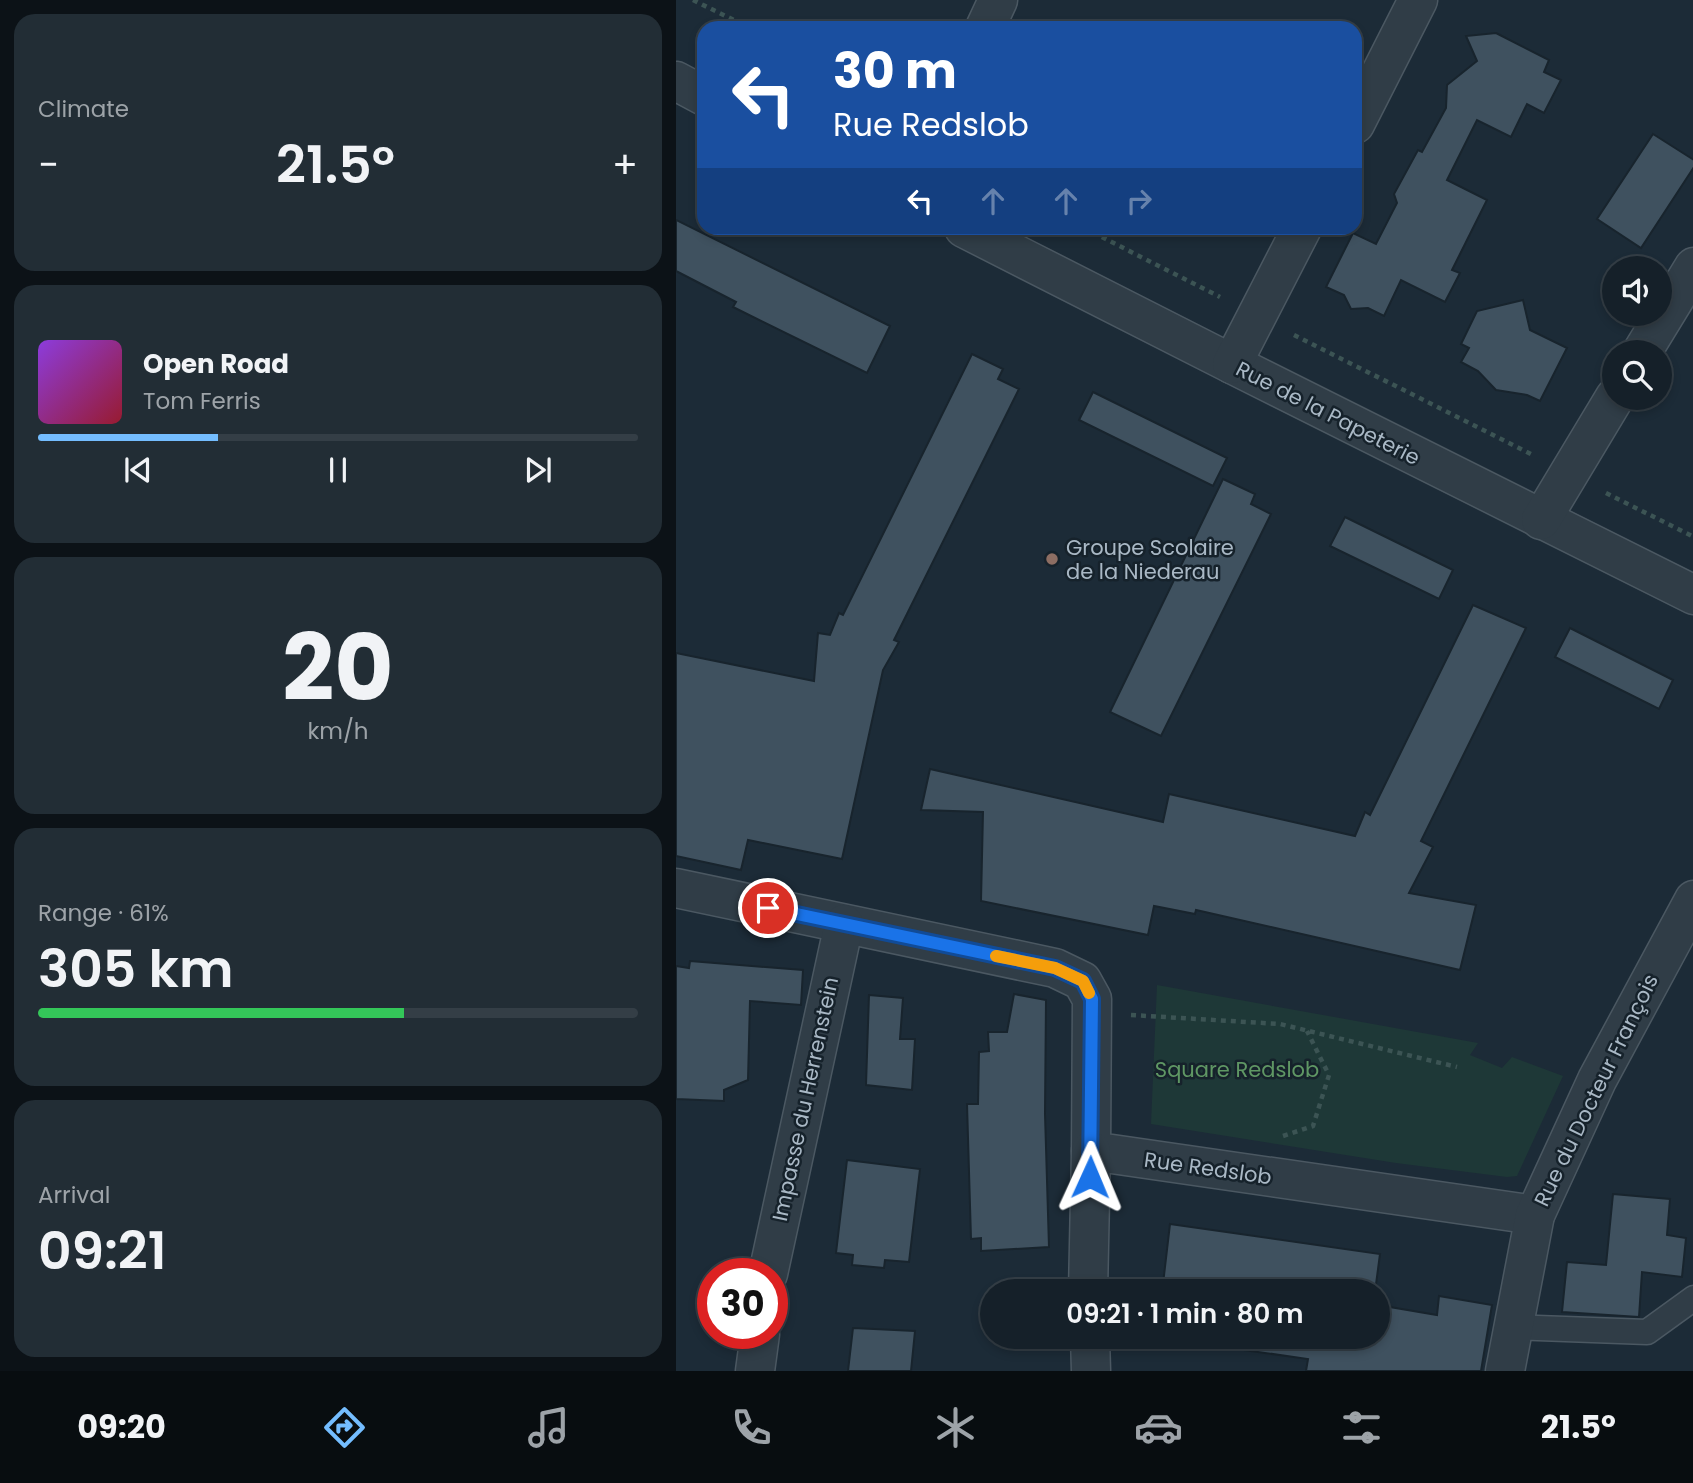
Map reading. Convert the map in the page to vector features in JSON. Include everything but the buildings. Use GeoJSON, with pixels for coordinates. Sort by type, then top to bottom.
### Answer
{"type":"FeatureCollection","features":[{"type":"Feature","properties":{"kind":"street"},"geometry":{"type":"LineString","coordinates":[[988,21],[998,0]]}},
{"type":"Feature","properties":{"kind":"street"},"geometry":{"type":"LineString","coordinates":[[1362,110],[1418,0]]}},
{"type":"Feature","properties":{"kind":"street"},"geometry":{"type":"LineString","coordinates":[[676,81],[697,92]]}},
{"type":"Feature","properties":{"kind":"street","name":"Rue de la Papeterie"},"geometry":{"type":"LineString","coordinates":[[978,235],[1693,595]]}},
{"type":"Feature","properties":{"kind":"street"},"geometry":{"type":"LineString","coordinates":[[1232,365],[1298,235]]}},
{"type":"Feature","properties":{"kind":"street"},"geometry":{"type":"LineString","coordinates":[[1649,340],[1693,267]]}},
{"type":"Feature","properties":{"kind":"street"},"geometry":{"type":"LineString","coordinates":[[1541,520],[1607,410]]}},
{"type":"Feature","properties":{"kind":"street"},"geometry":{"type":"LineString","coordinates":[[676,888],[1055,968],[1083,981],[1092,999],[1088,1279]]}},
{"type":"Feature","properties":{"kind":"street","name":"Rue du Docteur François"},"geometry":{"type":"LineString","coordinates":[[1505,1371],[1535,1215],[1597,1080],[1693,900]]}},
{"type":"Feature","properties":{"kind":"street","name":"Impasse du Herrenstein"},"geometry":{"type":"LineString","coordinates":[[771,1258],[844,924]]}},
{"type":"Feature","properties":{"kind":"street","name":"Rue Redslob"},"geometry":{"type":"LineString","coordinates":[[1091,1151],[1535,1215]]}},
{"type":"Feature","properties":{"kind":"street"},"geometry":{"type":"LineString","coordinates":[[755,1371],[758,1349]]}},
{"type":"Feature","properties":{"kind":"street"},"geometry":{"type":"LineString","coordinates":[[1090,1349],[1091,1371]]}},
{"type":"Feature","properties":{"kind":"lane"},"geometry":{"type":"LineString","coordinates":[[1513,1327],[1647,1332],[1693,1298]]}},
{"type":"Feature","properties":{"kind":"path"},"geometry":{"type":"LineString","coordinates":[[693,0],[736,21]]}},
{"type":"Feature","properties":{"kind":"path"},"geometry":{"type":"LineString","coordinates":[[1098,235],[1693,537]]}},
{"type":"Feature","properties":{"kind":"path"},"geometry":{"type":"LineString","coordinates":[[1091,1013],[1280,1024],[1457,1067]]}},
{"type":"Feature","properties":{"kind":"path"},"geometry":{"type":"LineString","coordinates":[[1245,1173],[1251,1148],[1313,1126],[1329,1075],[1306,1030]]}},
{"type":"Feature","properties":{"kind":"green space","name":"Square Redslob"},"geometry":{"type":"Polygon","coordinates":[[[1157,985],[1478,1043],[1470,1055],[1502,1068],[1512,1057],[1563,1076],[1517,1176],[1396,1163],[1151,1124],[1157,985]]]}},
{"type":"Feature","properties":{"kind":"slow traffic"},"geometry":{"type":"LineString","coordinates":[[996,956],[1055,968],[1083,981],[1089,993]]}},
{"type":"Feature","properties":{"kind":"place","name":"Groupe Scolaire de la Niederau"},"geometry":{"type":"Point","coordinates":[1052,559]}},
{"type":"Feature","properties":{"kind":"route"},"geometry":{"type":"LineString","coordinates":[[768,908],[1055,968],[1083,981],[1092,999],[1090,1177]]}}]}
